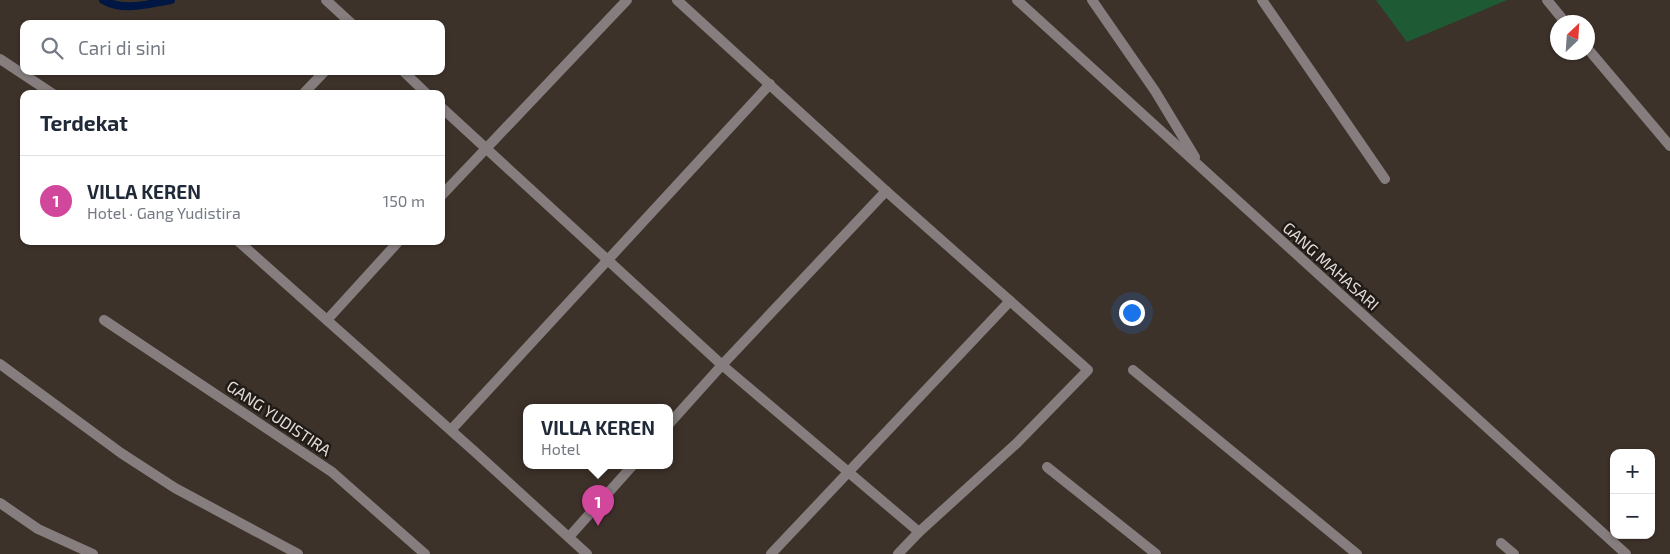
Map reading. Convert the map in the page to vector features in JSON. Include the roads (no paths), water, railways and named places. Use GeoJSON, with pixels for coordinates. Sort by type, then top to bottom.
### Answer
{"type":"FeatureCollection","features":[{"type":"Feature","properties":{"kind":"street"},"geometry":{"type":"LineString","coordinates":[[326,0],[348,20]]}},
{"type":"Feature","properties":{"kind":"street"},"geometry":{"type":"LineString","coordinates":[[445,192],[627,0]]}},
{"type":"Feature","properties":{"kind":"street"},"geometry":{"type":"LineString","coordinates":[[678,0],[886,191],[1088,370],[1017,442],[919,532],[898,554]]}},
{"type":"Feature","properties":{"kind":"street","name":"GANG MAHASARI"},"geometry":{"type":"LineString","coordinates":[[1017,0],[1626,554]]}},
{"type":"Feature","properties":{"kind":"street"},"geometry":{"type":"LineString","coordinates":[[1092,0],[1155,91],[1202,168]]}},
{"type":"Feature","properties":{"kind":"street"},"geometry":{"type":"LineString","coordinates":[[1262,0],[1385,179]]}},
{"type":"Feature","properties":{"kind":"street"},"geometry":{"type":"LineString","coordinates":[[1547,0],[1559,15]]}},
{"type":"Feature","properties":{"kind":"street"},"geometry":{"type":"LineString","coordinates":[[1595,57],[1670,146]]}},
{"type":"Feature","properties":{"kind":"street"},"geometry":{"type":"LineString","coordinates":[[0,59],[20,72]]}},
{"type":"Feature","properties":{"kind":"street"},"geometry":{"type":"LineString","coordinates":[[25,75],[48,90]]}},
{"type":"Feature","properties":{"kind":"street"},"geometry":{"type":"LineString","coordinates":[[307,90],[321,75]]}},
{"type":"Feature","properties":{"kind":"street"},"geometry":{"type":"LineString","coordinates":[[407,75],[423,90]]}},
{"type":"Feature","properties":{"kind":"street"},"geometry":{"type":"LineString","coordinates":[[450,430],[770,84]]}},
{"type":"Feature","properties":{"kind":"street"},"geometry":{"type":"LineString","coordinates":[[445,111],[722,365],[919,532]]}},
{"type":"Feature","properties":{"kind":"street"},"geometry":{"type":"LineString","coordinates":[[673,420],[886,191]]}},
{"type":"Feature","properties":{"kind":"street"},"geometry":{"type":"LineString","coordinates":[[243,245],[587,554]]}},
{"type":"Feature","properties":{"kind":"street"},"geometry":{"type":"LineString","coordinates":[[327,320],[396,245]]}},
{"type":"Feature","properties":{"kind":"street"},"geometry":{"type":"LineString","coordinates":[[771,554],[1010,301]]}},
{"type":"Feature","properties":{"kind":"street","name":"GANG YUDISTIRA"},"geometry":{"type":"LineString","coordinates":[[104,320],[332,472],[425,554]]}},
{"type":"Feature","properties":{"kind":"street"},"geometry":{"type":"LineString","coordinates":[[0,364],[121,453],[175,488],[298,554]]}},
{"type":"Feature","properties":{"kind":"street"},"geometry":{"type":"LineString","coordinates":[[1133,370],[1357,554]]}},
{"type":"Feature","properties":{"kind":"street"},"geometry":{"type":"LineString","coordinates":[[1047,467],[1156,554]]}},
{"type":"Feature","properties":{"kind":"street"},"geometry":{"type":"LineString","coordinates":[[568,537],[628,469]]}},
{"type":"Feature","properties":{"kind":"street"},"geometry":{"type":"LineString","coordinates":[[0,503],[38,529],[93,554]]}},
{"type":"Feature","properties":{"kind":"street"},"geometry":{"type":"LineString","coordinates":[[1501,543],[1514,554]]}},
{"type":"Feature","properties":{"kind":"waterway"},"geometry":{"type":"LineString","coordinates":[[103,0],[119,6],[145,5],[171,0]]}},
{"type":"Feature","properties":{"kind":"place","name":"VILLA KEREN"},"geometry":{"type":"Point","coordinates":[598,526]}}]}
